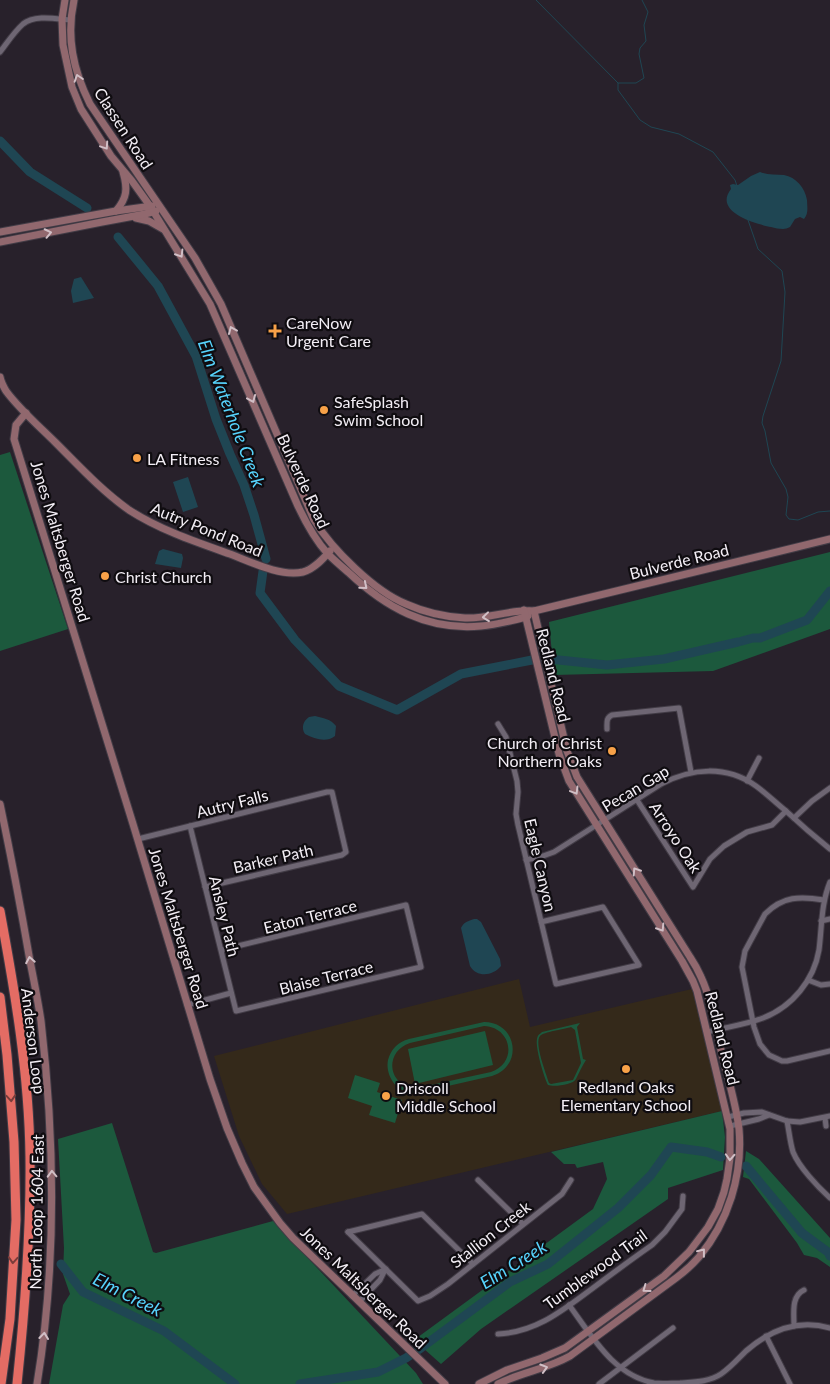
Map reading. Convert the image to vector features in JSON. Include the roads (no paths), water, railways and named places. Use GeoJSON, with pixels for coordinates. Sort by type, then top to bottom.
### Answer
{"type":"FeatureCollection","features":[{"type":"Feature","properties":{"kind":"highway","name":"Anderson Loop"},"geometry":{"type":"LineString","coordinates":[[0,911],[20,1028],[26,1077],[30,1156],[29,1234],[17,1384]]}},
{"type":"Feature","properties":{"kind":"highway","name":"Anderson Loop"},"geometry":{"type":"LineString","coordinates":[[0,997],[7,1054],[13,1132],[16,1220],[10,1319],[1,1384]]}},
{"type":"Feature","properties":{"kind":"main road","name":"Classen Road"},"geometry":{"type":"LineString","coordinates":[[65,0],[62,19],[63,45],[72,87],[81,109],[111,156],[150,206]]}},
{"type":"Feature","properties":{"kind":"main road","name":"Classen Road"},"geometry":{"type":"LineString","coordinates":[[74,0],[71,20],[71,44],[74,65],[81,87],[98,116],[129,159],[157,210]]}},
{"type":"Feature","properties":{"kind":"main road"},"geometry":{"type":"LineString","coordinates":[[89,122],[98,116]]}},
{"type":"Feature","properties":{"kind":"main road"},"geometry":{"type":"LineString","coordinates":[[116,211],[123,203],[126,194],[126,183],[122,169]]}},
{"type":"Feature","properties":{"kind":"main road"},"geometry":{"type":"LineString","coordinates":[[0,232],[150,206],[157,210]]}},
{"type":"Feature","properties":{"kind":"main road"},"geometry":{"type":"LineString","coordinates":[[0,242],[157,210]]}},
{"type":"Feature","properties":{"kind":"main road","name":"Bulverde Road"},"geometry":{"type":"LineString","coordinates":[[157,210],[166,231],[210,304],[307,526],[328,554],[364,587],[389,605],[409,615],[434,623],[479,626],[500,624],[534,611],[830,539]]}},
{"type":"Feature","properties":{"kind":"main road","name":"Bulverde Road"},"geometry":{"type":"LineString","coordinates":[[157,210],[195,258],[221,304],[314,520],[322,534],[352,565],[384,592],[406,604],[444,616],[465,618],[525,614]]}},
{"type":"Feature","properties":{"kind":"main road"},"geometry":{"type":"LineString","coordinates":[[131,216],[147,220],[166,231]]}},
{"type":"Feature","properties":{"kind":"main road","name":"Autry Pond Road"},"geometry":{"type":"LineString","coordinates":[[0,377],[5,390],[86,473],[115,499],[142,518],[168,531],[283,572],[305,572],[318,564],[334,547]]}},
{"type":"Feature","properties":{"kind":"main road","name":"Jones Maltsberger Road"},"geometry":{"type":"LineString","coordinates":[[26,413],[16,425],[14,439],[138,839],[187,1005],[234,1148],[252,1182],[280,1223],[293,1238],[445,1384]]}},
{"type":"Feature","properties":{"kind":"main road"},"geometry":{"type":"LineString","coordinates":[[261,421],[269,417]]}},
{"type":"Feature","properties":{"kind":"main road","name":"Redland Road"},"geometry":{"type":"LineString","coordinates":[[498,1384],[557,1364],[570,1356],[676,1278],[698,1258],[717,1231],[727,1211],[738,1174],[740,1147],[736,1115],[702,977],[577,777],[570,761],[534,611]]}},
{"type":"Feature","properties":{"kind":"main road","name":"Redland Road"},"geometry":{"type":"LineString","coordinates":[[479,1384],[507,1370],[565,1348],[681,1262],[700,1240],[718,1209],[724,1192],[730,1158],[730,1126],[694,981],[569,781],[562,764],[525,614]]}},
{"type":"Feature","properties":{"kind":"main road","name":"North Loop 1604 East"},"geometry":{"type":"LineString","coordinates":[[0,804],[22,912],[40,1019],[51,1125],[53,1198],[48,1301],[38,1384]]}},
{"type":"Feature","properties":{"kind":"street"},"geometry":{"type":"LineString","coordinates":[[0,52],[24,23],[40,19],[71,20]]}},
{"type":"Feature","properties":{"kind":"street"},"geometry":{"type":"LineString","coordinates":[[607,728],[607,720],[612,715],[679,708],[691,772]]}},
{"type":"Feature","properties":{"kind":"street","name":"Eagle Canyon"},"geometry":{"type":"LineString","coordinates":[[498,724],[506,737],[517,781],[517,820],[526,860],[541,922],[556,984],[639,965],[603,907],[541,922]]}},
{"type":"Feature","properties":{"kind":"street"},"geometry":{"type":"LineString","coordinates":[[747,781],[759,758]]}},
{"type":"Feature","properties":{"kind":"street","name":"Pecan Gap"},"geometry":{"type":"LineString","coordinates":[[526,860],[554,852],[661,784],[691,772],[720,772],[747,781],[763,791],[830,849]]}},
{"type":"Feature","properties":{"kind":"street"},"geometry":{"type":"LineString","coordinates":[[794,818],[812,801],[830,788]]}},
{"type":"Feature","properties":{"kind":"street","name":"Autry Falls"},"geometry":{"type":"LineString","coordinates":[[138,839],[332,792],[346,852]]}},
{"type":"Feature","properties":{"kind":"street","name":"Arroyo Oak"},"geometry":{"type":"LineString","coordinates":[[637,800],[693,886],[710,859],[724,846],[747,832],[772,825],[786,811]]}},
{"type":"Feature","properties":{"kind":"street","name":"Ansley Path"},"geometry":{"type":"LineString","coordinates":[[190,826],[236,1012]]}},
{"type":"Feature","properties":{"kind":"street","name":"Barker Path"},"geometry":{"type":"LineString","coordinates":[[205,887],[342,855],[346,852]]}},
{"type":"Feature","properties":{"kind":"street"},"geometry":{"type":"LineString","coordinates":[[707,1032],[763,1018],[780,1010],[808,980],[816,959],[824,900],[830,882]]}},
{"type":"Feature","properties":{"kind":"street"},"geometry":{"type":"LineString","coordinates":[[824,900],[803,897],[789,899],[776,904],[765,914],[743,958],[743,974],[754,1027],[763,1049],[769,1055],[776,1060],[787,1061],[830,1051]]}},
{"type":"Feature","properties":{"kind":"street","name":"Eaton Terrace"},"geometry":{"type":"LineString","coordinates":[[221,950],[406,905],[421,967]]}},
{"type":"Feature","properties":{"kind":"street"},"geometry":{"type":"LineString","coordinates":[[821,921],[830,919]]}},
{"type":"Feature","properties":{"kind":"street","name":"Blaise Terrace"},"geometry":{"type":"LineString","coordinates":[[236,1012],[421,967]]}},
{"type":"Feature","properties":{"kind":"street"},"geometry":{"type":"LineString","coordinates":[[808,980],[821,985],[830,984]]}},
{"type":"Feature","properties":{"kind":"street"},"geometry":{"type":"LineString","coordinates":[[697,991],[705,988]]}},
{"type":"Feature","properties":{"kind":"street"},"geometry":{"type":"LineString","coordinates":[[187,1005],[231,994]]}},
{"type":"Feature","properties":{"kind":"street"},"geometry":{"type":"LineString","coordinates":[[728,1117],[755,1112],[762,1112],[768,1116],[787,1121],[806,1122],[827,1117],[826,1126]]}},
{"type":"Feature","properties":{"kind":"street"},"geometry":{"type":"LineString","coordinates":[[730,1126],[768,1116]]}},
{"type":"Feature","properties":{"kind":"street"},"geometry":{"type":"LineString","coordinates":[[787,1121],[792,1146],[797,1159],[816,1184],[830,1198]]}},
{"type":"Feature","properties":{"kind":"street"},"geometry":{"type":"LineString","coordinates":[[478,1180],[523,1224]]}},
{"type":"Feature","properties":{"kind":"street","name":"Stallion Creek"},"geometry":{"type":"LineString","coordinates":[[386,1269],[418,1301],[430,1296],[562,1194],[571,1180]]}},
{"type":"Feature","properties":{"kind":"street","name":"Tumblewood Trail"},"geometry":{"type":"LineString","coordinates":[[498,1334],[514,1332],[537,1325],[553,1317],[652,1244],[665,1232],[682,1209],[683,1196]]}},
{"type":"Feature","properties":{"kind":"street"},"geometry":{"type":"LineString","coordinates":[[386,1269],[348,1232],[422,1214],[473,1264]]}},
{"type":"Feature","properties":{"kind":"street"},"geometry":{"type":"LineString","coordinates":[[708,1227],[717,1231]]}},
{"type":"Feature","properties":{"kind":"street"},"geometry":{"type":"LineString","coordinates":[[681,1262],[687,1268]]}},
{"type":"Feature","properties":{"kind":"street"},"geometry":{"type":"LineString","coordinates":[[352,1296],[375,1274],[386,1269]]}},
{"type":"Feature","properties":{"kind":"street"},"geometry":{"type":"LineString","coordinates":[[359,1302],[380,1280],[386,1269]]}},
{"type":"Feature","properties":{"kind":"street"},"geometry":{"type":"LineString","coordinates":[[794,1326],[794,1302],[798,1293],[804,1290]]}},
{"type":"Feature","properties":{"kind":"street"},"geometry":{"type":"LineString","coordinates":[[569,1305],[606,1355],[620,1367],[637,1377],[655,1383],[700,1382],[715,1377],[728,1369],[755,1344],[777,1330],[812,1324],[830,1328]]}},
{"type":"Feature","properties":{"kind":"street"},"geometry":{"type":"LineString","coordinates":[[599,1384],[673,1328]]}},
{"type":"Feature","properties":{"kind":"street"},"geometry":{"type":"LineString","coordinates":[[766,1336],[790,1384]]}},
{"type":"Feature","properties":{"kind":"street"},"geometry":{"type":"LineString","coordinates":[[565,1348],[570,1356]]}},
{"type":"Feature","properties":{"kind":"street"},"geometry":{"type":"LineString","coordinates":[[715,1377],[719,1384]]}},
{"type":"Feature","properties":{"kind":"water"},"geometry":{"type":"Polygon","coordinates":[[[760,172],[788,176],[799,184],[807,200],[807,212],[804,219],[800,217],[795,219],[790,227],[780,229],[747,220],[738,216],[732,210],[727,204],[727,197],[731,189],[730,185],[738,185],[760,172]]]}},
{"type":"Feature","properties":{"kind":"water"},"geometry":{"type":"Polygon","coordinates":[[[81,277],[94,298],[73,303],[71,291],[74,279],[81,277]]]}},
{"type":"Feature","properties":{"kind":"water"},"geometry":{"type":"Polygon","coordinates":[[[188,477],[198,507],[183,512],[173,482],[188,477]]]}},
{"type":"Feature","properties":{"kind":"water"},"geometry":{"type":"Polygon","coordinates":[[[163,549],[182,554],[181,568],[155,564],[159,551],[163,549]]]}},
{"type":"Feature","properties":{"kind":"water"},"geometry":{"type":"Polygon","coordinates":[[[315,716],[327,719],[336,726],[335,736],[324,740],[305,734],[303,729],[304,723],[309,717],[315,716]]]}},
{"type":"Feature","properties":{"kind":"water"},"geometry":{"type":"Polygon","coordinates":[[[474,919],[481,922],[500,959],[501,966],[490,974],[481,974],[470,966],[461,928],[465,923],[474,919]]]}},
{"type":"Feature","properties":{"kind":"waterway"},"geometry":{"type":"LineString","coordinates":[[536,0],[618,83]]}},
{"type":"Feature","properties":{"kind":"waterway"},"geometry":{"type":"LineString","coordinates":[[642,0],[648,12],[644,25],[646,41],[640,48],[639,54],[644,78],[636,83],[618,83],[618,90],[640,120],[651,127],[679,134],[713,152],[735,180],[737,186]]}},
{"type":"Feature","properties":{"kind":"waterway","name":"Elm Waterhole Creek"},"geometry":{"type":"LineString","coordinates":[[0,141],[30,172],[87,208]]}},
{"type":"Feature","properties":{"kind":"waterway"},"geometry":{"type":"LineString","coordinates":[[748,220],[758,249],[782,271],[785,292],[781,361],[762,423],[771,463],[786,489],[788,497],[786,515],[789,519],[798,520],[818,512],[830,511]]}},
{"type":"Feature","properties":{"kind":"waterway","name":"Elm Waterhole Creek"},"geometry":{"type":"LineString","coordinates":[[118,237],[158,286],[196,356],[216,419],[244,485],[266,559]]}},
{"type":"Feature","properties":{"kind":"waterway","name":"Elm Waterhole Creek"},"geometry":{"type":"LineString","coordinates":[[263,571],[260,593],[295,640],[339,686],[397,710],[461,674],[532,660]]}},
{"type":"Feature","properties":{"kind":"waterway","name":"Elm Waterhole Creek"},"geometry":{"type":"LineString","coordinates":[[742,641],[760,638],[807,620],[830,591]]}},
{"type":"Feature","properties":{"kind":"waterway","name":"Elm Waterhole Creek"},"geometry":{"type":"LineString","coordinates":[[549,659],[607,665],[664,659],[738,642]]}},
{"type":"Feature","properties":{"kind":"waterway","name":"Elm Creek"},"geometry":{"type":"LineString","coordinates":[[300,1384],[378,1372],[406,1358],[510,1282],[548,1264],[618,1208],[651,1175],[671,1147],[707,1152],[721,1157]]}},
{"type":"Feature","properties":{"kind":"waterway","name":"Elm Creek"},"geometry":{"type":"LineString","coordinates":[[746,1166],[802,1233],[828,1252],[830,1256]]}},
{"type":"Feature","properties":{"kind":"waterway","name":"Elm Creek"},"geometry":{"type":"LineString","coordinates":[[61,1264],[83,1292],[164,1331],[235,1384]]}},
{"type":"Feature","properties":{"kind":"place","name":"CareNow Urgent Care"},"geometry":{"type":"Point","coordinates":[275,331]}},
{"type":"Feature","properties":{"kind":"place","name":"SafeSplash Swim School"},"geometry":{"type":"Point","coordinates":[324,410]}},
{"type":"Feature","properties":{"kind":"place","name":"LA Fitness"},"geometry":{"type":"Point","coordinates":[137,458]}},
{"type":"Feature","properties":{"kind":"place","name":"Christ Church"},"geometry":{"type":"Point","coordinates":[105,576]}},
{"type":"Feature","properties":{"kind":"place","name":"Church of Christ Northern Oaks"},"geometry":{"type":"Point","coordinates":[612,751]}},
{"type":"Feature","properties":{"kind":"place","name":"Redland Oaks Elementary School"},"geometry":{"type":"Point","coordinates":[626,1069]}},
{"type":"Feature","properties":{"kind":"place","name":"Driscoll Middle School"},"geometry":{"type":"Point","coordinates":[386,1096]}}]}
